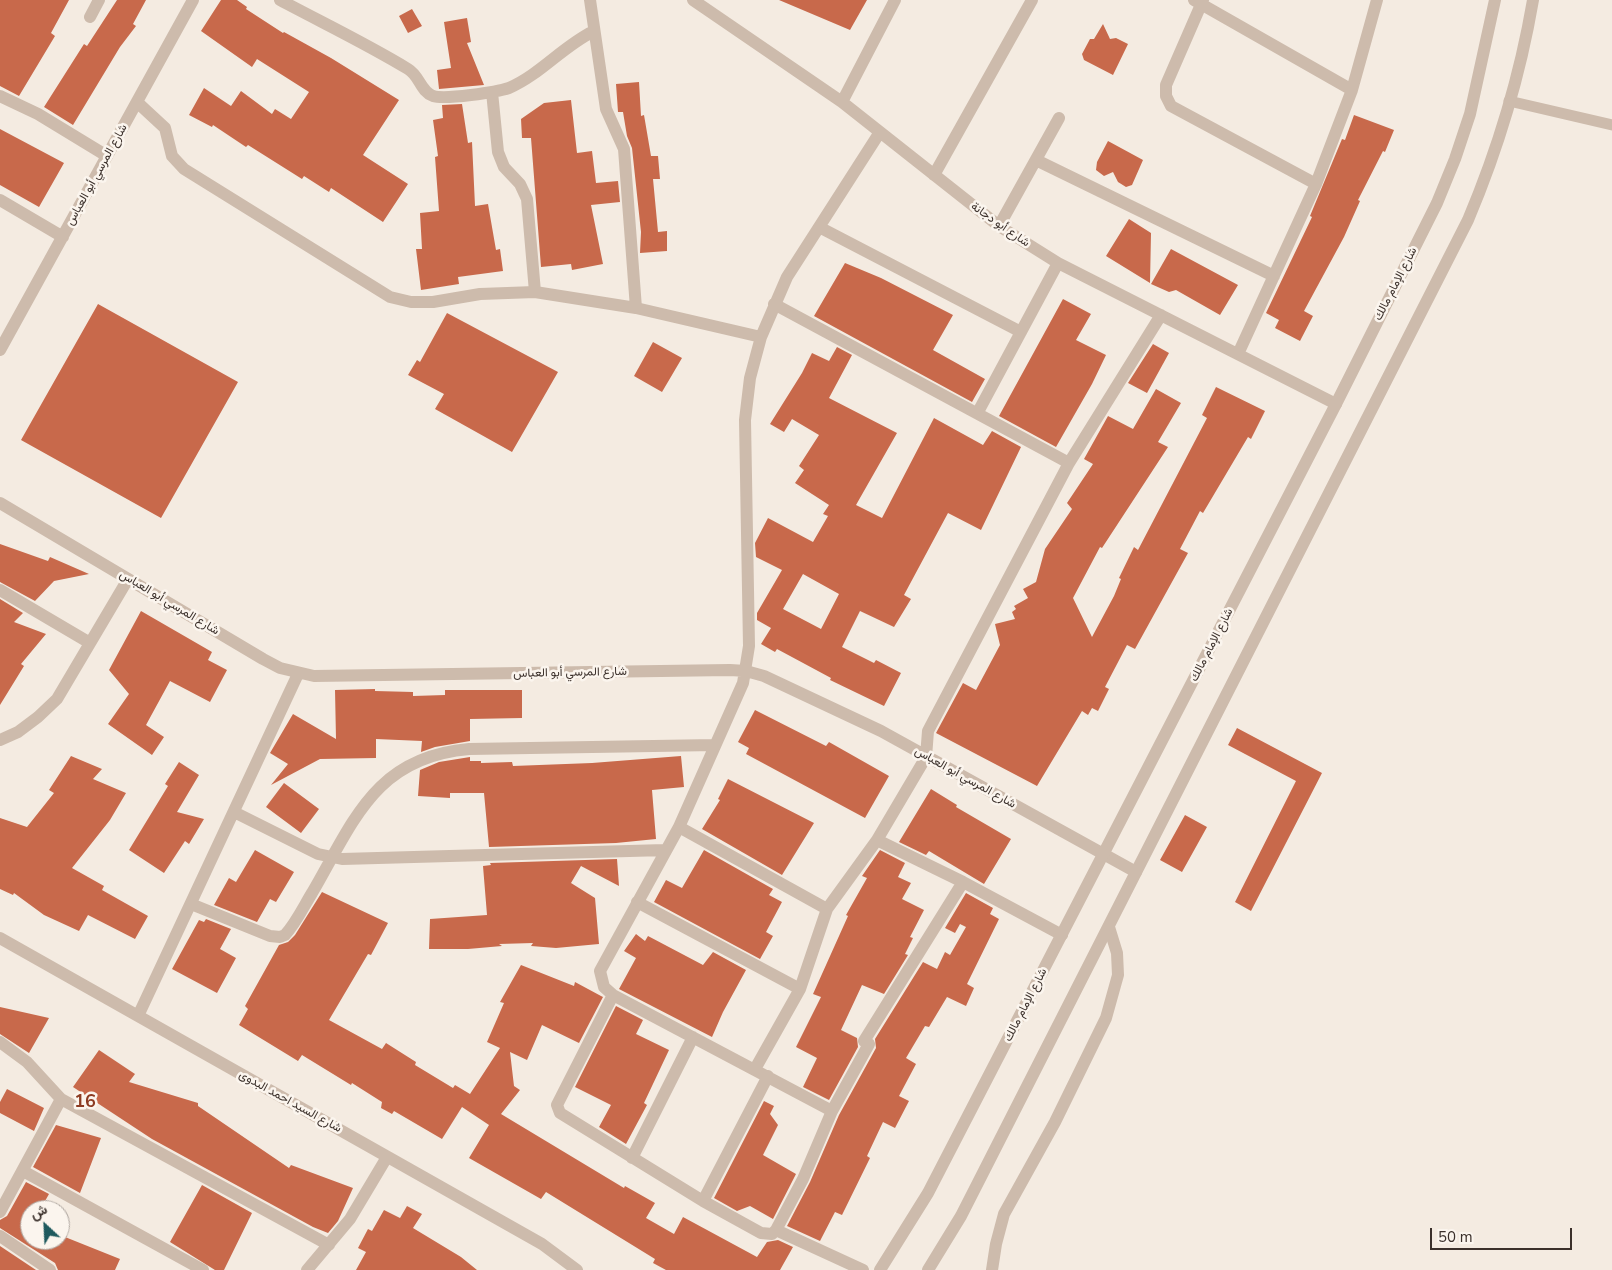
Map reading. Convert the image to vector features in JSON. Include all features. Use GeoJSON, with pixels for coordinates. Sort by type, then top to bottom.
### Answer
{"type":"FeatureCollection","features":[{"type":"Feature","properties":{"kind":"street"},"geometry":{"type":"LineString","coordinates":[[90,17],[99,0]]}},
{"type":"Feature","properties":{"kind":"street","name":"شارع المرسي أبو العباس"},"geometry":{"type":"LineString","coordinates":[[0,350],[138,103],[193,0]]}},
{"type":"Feature","properties":{"kind":"street"},"geometry":{"type":"LineString","coordinates":[[280,0],[409,70],[416,76],[421,87],[433,96],[440,98],[492,92],[508,88],[530,77],[570,44],[594,31]]}},
{"type":"Feature","properties":{"kind":"street"},"geometry":{"type":"LineString","coordinates":[[590,0],[606,109],[624,149],[636,308]]}},
{"type":"Feature","properties":{"kind":"street","name":"شارع أبو دجانة"},"geometry":{"type":"LineString","coordinates":[[693,0],[842,102],[999,226],[1058,263],[1336,404]]}},
{"type":"Feature","properties":{"kind":"street"},"geometry":{"type":"LineString","coordinates":[[842,102],[895,0]]}},
{"type":"Feature","properties":{"kind":"street"},"geometry":{"type":"LineString","coordinates":[[934,176],[1032,0]]}},
{"type":"Feature","properties":{"kind":"street"},"geometry":{"type":"LineString","coordinates":[[1238,354],[1316,184],[1352,90],[1376,0]]}},
{"type":"Feature","properties":{"kind":"street","name":"شارع الإمام مالك"},"geometry":{"type":"LineString","coordinates":[[880,1270],[928,1193],[1336,404],[1437,203],[1455,159],[1473,104],[1495,0]]}},
{"type":"Feature","properties":{"kind":"street"},"geometry":{"type":"LineString","coordinates":[[928,1270],[961,1216],[1468,220],[1491,165],[1524,52],[1533,0]]}},
{"type":"Feature","properties":{"kind":"street"},"geometry":{"type":"LineString","coordinates":[[1316,184],[1171,106],[1166,96],[1166,86],[1199,1],[1352,90]]}},
{"type":"Feature","properties":{"kind":"street"},"geometry":{"type":"LineString","coordinates":[[492,92],[498,152],[504,167],[520,184],[527,198],[535,292]]}},
{"type":"Feature","properties":{"kind":"street"},"geometry":{"type":"LineString","coordinates":[[0,96],[38,114],[107,156]]}},
{"type":"Feature","properties":{"kind":"street"},"geometry":{"type":"LineString","coordinates":[[138,103],[165,128],[172,156],[184,169],[390,296],[411,302],[433,302],[480,294],[535,292],[636,308],[761,337]]}},
{"type":"Feature","properties":{"kind":"street"},"geometry":{"type":"LineString","coordinates":[[999,226],[1059,118]]}},
{"type":"Feature","properties":{"kind":"street"},"geometry":{"type":"LineString","coordinates":[[832,1111],[613,995],[604,987],[600,971],[679,827],[716,745],[746,671],[749,646],[745,420],[750,378],[761,337],[787,276],[880,132]]}},
{"type":"Feature","properties":{"kind":"street"},"geometry":{"type":"LineString","coordinates":[[1036,160],[1274,276]]}},
{"type":"Feature","properties":{"kind":"street"},"geometry":{"type":"LineString","coordinates":[[0,200],[63,237]]}},
{"type":"Feature","properties":{"kind":"street"},"geometry":{"type":"LineString","coordinates":[[819,227],[1021,332]]}},
{"type":"Feature","properties":{"kind":"street"},"geometry":{"type":"LineString","coordinates":[[978,412],[1058,263]]}},
{"type":"Feature","properties":{"kind":"street"},"geometry":{"type":"LineString","coordinates":[[774,304],[978,412],[1069,463]]}},
{"type":"Feature","properties":{"kind":"street"},"geometry":{"type":"LineString","coordinates":[[755,1069],[800,990],[827,909],[877,840],[926,756],[928,731],[1069,463],[1161,315]]}},
{"type":"Feature","properties":{"kind":"street","name":"شارع المرسي أبو العباس"},"geometry":{"type":"LineString","coordinates":[[0,503],[263,659],[298,674],[314,676],[746,671],[764,676],[831,706],[926,756],[1136,872]]}},
{"type":"Feature","properties":{"kind":"street"},"geometry":{"type":"LineString","coordinates":[[0,740],[18,732],[57,699],[128,579]]}},
{"type":"Feature","properties":{"kind":"street"},"geometry":{"type":"LineString","coordinates":[[0,590],[90,643]]}},
{"type":"Feature","properties":{"kind":"street"},"geometry":{"type":"LineString","coordinates":[[138,1016],[298,674]]}},
{"type":"Feature","properties":{"kind":"street"},"geometry":{"type":"LineString","coordinates":[[191,904],[270,936],[280,937],[289,931],[368,798],[397,772],[431,755],[469,749],[716,745]]}},
{"type":"Feature","properties":{"kind":"street"},"geometry":{"type":"LineString","coordinates":[[234,812],[318,854],[332,858],[665,850]]}},
{"type":"Feature","properties":{"kind":"street"},"geometry":{"type":"LineString","coordinates":[[679,827],[827,909]]}},
{"type":"Feature","properties":{"kind":"street"},"geometry":{"type":"LineString","coordinates":[[877,840],[963,882],[1062,935]]}},
{"type":"Feature","properties":{"kind":"street"},"geometry":{"type":"LineString","coordinates":[[613,995],[557,1105],[560,1113],[704,1201],[761,1233],[772,1234],[776,1230],[803,1178],[832,1111],[869,1044],[864,1041],[963,882]]}},
{"type":"Feature","properties":{"kind":"street"},"geometry":{"type":"LineString","coordinates":[[637,902],[800,990]]}},
{"type":"Feature","properties":{"kind":"street"},"geometry":{"type":"LineString","coordinates":[[992,1270],[996,1244],[1004,1214],[1060,1113],[1106,1018],[1118,975],[1117,953],[1109,926]]}},
{"type":"Feature","properties":{"kind":"street","name":"شارع السيد احمد البدوى"},"geometry":{"type":"LineString","coordinates":[[0,938],[542,1244],[577,1270]]}},
{"type":"Feature","properties":{"kind":"street"},"geometry":{"type":"LineString","coordinates":[[632,1158],[693,1037]]}},
{"type":"Feature","properties":{"kind":"street"},"geometry":{"type":"LineString","coordinates":[[0,1042],[27,1062],[61,1099],[329,1245]]}},
{"type":"Feature","properties":{"kind":"street"},"geometry":{"type":"LineString","coordinates":[[704,1201],[768,1076]]}},
{"type":"Feature","properties":{"kind":"street"},"geometry":{"type":"LineString","coordinates":[[0,1212],[61,1099]]}},
{"type":"Feature","properties":{"kind":"street"},"geometry":{"type":"LineString","coordinates":[[308,1270],[355,1212],[387,1157]]}},
{"type":"Feature","properties":{"kind":"street"},"geometry":{"type":"LineString","coordinates":[[23,1171],[203,1270]]}},
{"type":"Feature","properties":{"kind":"street"},"geometry":{"type":"LineString","coordinates":[[776,1230],[863,1270]]}},
{"type":"Feature","properties":{"kind":"street"},"geometry":{"type":"LineString","coordinates":[[0,1236],[50,1270]]}},
{"type":"Feature","properties":{"kind":"lane"},"geometry":{"type":"LineString","coordinates":[[1509,101],[1612,125]]}},
{"type":"Feature","properties":{"kind":"building"},"geometry":{"type":"Polygon","coordinates":[[[0,0],[69,0],[51,33],[55,36],[19,96],[0,86],[0,0]]]}},
{"type":"Feature","properties":{"kind":"building"},"geometry":{"type":"Polygon","coordinates":[[[117,0],[146,0],[133,24],[136,26],[120,47],[73,125],[44,107],[84,44],[87,46],[117,0]]]}},
{"type":"Feature","properties":{"kind":"building"},"geometry":{"type":"Polygon","coordinates":[[[221,0],[237,0],[247,7],[246,9],[283,33],[331,58],[399,100],[363,155],[408,184],[383,222],[331,188],[329,192],[304,176],[302,179],[248,145],[246,147],[213,125],[212,127],[189,115],[204,88],[231,106],[241,91],[272,114],[275,109],[291,119],[309,92],[257,59],[252,67],[201,31],[221,0]]]}},
{"type":"Feature","properties":{"kind":"building"},"geometry":{"type":"Polygon","coordinates":[[[779,0],[867,0],[850,30],[779,0]]]}},
{"type":"Feature","properties":{"kind":"building"},"geometry":{"type":"Polygon","coordinates":[[[412,9],[422,26],[408,33],[399,16],[412,9]]]}},
{"type":"Feature","properties":{"kind":"building"},"geometry":{"type":"Polygon","coordinates":[[[467,18],[471,42],[467,43],[484,85],[439,89],[437,70],[451,68],[444,22],[467,18]]]}},
{"type":"Feature","properties":{"kind":"building"},"geometry":{"type":"Polygon","coordinates":[[[1103,24],[1110,39],[1116,38],[1128,44],[1113,75],[1084,60],[1082,54],[1090,39],[1094,39],[1103,24]]]}},
{"type":"Feature","properties":{"kind":"building"},"geometry":{"type":"Polygon","coordinates":[[[639,82],[641,116],[644,115],[651,156],[658,156],[660,179],[653,179],[658,232],[667,231],[667,251],[640,253],[641,232],[632,148],[627,136],[623,112],[618,112],[616,84],[639,82]]]}},
{"type":"Feature","properties":{"kind":"building"},"geometry":{"type":"Polygon","coordinates":[[[571,100],[577,153],[592,151],[596,183],[618,181],[620,202],[591,205],[603,264],[572,270],[571,264],[541,267],[531,138],[522,138],[521,119],[544,103],[571,100]]]}},
{"type":"Feature","properties":{"kind":"building"},"geometry":{"type":"Polygon","coordinates":[[[462,104],[468,143],[472,142],[475,206],[488,204],[496,250],[500,249],[503,271],[458,277],[459,284],[421,290],[416,249],[422,249],[420,213],[439,211],[435,157],[438,156],[433,120],[443,118],[442,105],[462,104]]]}},
{"type":"Feature","properties":{"kind":"building"},"geometry":{"type":"Polygon","coordinates":[[[1354,115],[1394,130],[1385,152],[1383,151],[1358,200],[1360,201],[1344,237],[1304,311],[1313,316],[1300,341],[1275,328],[1279,320],[1266,313],[1312,217],[1310,216],[1342,139],[1345,140],[1354,115]]]}},
{"type":"Feature","properties":{"kind":"building"},"geometry":{"type":"Polygon","coordinates":[[[0,129],[64,163],[39,207],[0,185],[0,129]]]}},
{"type":"Feature","properties":{"kind":"building"},"geometry":{"type":"Polygon","coordinates":[[[1108,141],[1143,160],[1132,185],[1126,187],[1118,182],[1113,172],[1104,176],[1096,170],[1097,162],[1108,141]]]}},
{"type":"Feature","properties":{"kind":"building"},"geometry":{"type":"Polygon","coordinates":[[[1129,219],[1151,233],[1150,283],[1106,256],[1129,219]]]}},
{"type":"Feature","properties":{"kind":"building"},"geometry":{"type":"Polygon","coordinates":[[[1171,249],[1238,285],[1220,315],[1176,290],[1169,292],[1151,284],[1171,249]]]}},
{"type":"Feature","properties":{"kind":"building"},"geometry":{"type":"Polygon","coordinates":[[[845,263],[881,278],[953,315],[933,350],[985,379],[972,402],[814,316],[845,263]]]}},
{"type":"Feature","properties":{"kind":"building"},"geometry":{"type":"Polygon","coordinates":[[[1063,299],[1091,314],[1076,340],[1106,355],[1092,384],[1056,447],[999,416],[1063,299]]]}},
{"type":"Feature","properties":{"kind":"building"},"geometry":{"type":"Polygon","coordinates":[[[98,304],[238,382],[161,518],[21,440],[98,304]]]}},
{"type":"Feature","properties":{"kind":"building"},"geometry":{"type":"Polygon","coordinates":[[[447,313],[558,372],[512,452],[435,409],[444,394],[408,375],[417,360],[420,362],[447,313]]]}},
{"type":"Feature","properties":{"kind":"building"},"geometry":{"type":"Polygon","coordinates":[[[653,342],[682,358],[662,392],[634,376],[653,342]]]}},
{"type":"Feature","properties":{"kind":"building"},"geometry":{"type":"Polygon","coordinates":[[[1153,344],[1169,353],[1147,393],[1128,383],[1153,344]]]}},
{"type":"Feature","properties":{"kind":"building"},"geometry":{"type":"Polygon","coordinates":[[[837,347],[852,355],[829,398],[897,433],[856,505],[882,518],[934,418],[983,445],[992,431],[1021,447],[981,530],[948,513],[904,595],[911,599],[894,627],[860,611],[842,647],[874,663],[876,660],[901,673],[884,706],[830,680],[831,678],[777,649],[775,652],[761,644],[771,628],[757,620],[757,613],[782,570],[756,557],[755,543],[768,518],[813,542],[828,516],[823,514],[829,505],[795,483],[804,470],[799,466],[819,435],[792,419],[784,432],[770,424],[802,373],[812,353],[829,361],[837,347]],[[803,574],[783,609],[821,629],[839,594],[803,574]]]}},
{"type":"Feature","properties":{"kind":"building"},"geometry":{"type":"Polygon","coordinates":[[[1216,387],[1265,411],[1251,439],[1248,437],[1203,513],[1200,511],[1180,549],[1188,553],[1135,649],[1127,645],[1105,687],[1109,689],[1098,711],[1092,708],[1088,715],[1082,711],[1037,786],[936,733],[963,683],[976,690],[1000,645],[995,624],[1015,619],[1012,612],[1016,609],[1014,606],[1028,598],[1023,589],[1036,582],[1045,549],[1072,509],[1067,503],[1093,464],[1084,459],[1108,416],[1133,429],[1156,389],[1181,403],[1158,442],[1168,447],[1102,548],[1100,547],[1073,598],[1092,637],[1114,596],[1121,579],[1119,578],[1134,547],[1138,550],[1207,418],[1202,415],[1216,387]]]}},
{"type":"Feature","properties":{"kind":"building"},"geometry":{"type":"Polygon","coordinates":[[[0,544],[48,561],[50,557],[89,574],[54,581],[35,601],[0,582],[0,544]]]}},
{"type":"Feature","properties":{"kind":"building"},"geometry":{"type":"Polygon","coordinates":[[[0,599],[23,613],[14,622],[46,634],[21,664],[24,666],[0,705],[0,599]]]}},
{"type":"Feature","properties":{"kind":"building"},"geometry":{"type":"Polygon","coordinates":[[[141,611],[212,652],[208,660],[227,670],[210,702],[170,681],[146,725],[164,737],[152,755],[108,724],[129,694],[109,670],[141,611]]]}},
{"type":"Feature","properties":{"kind":"building"},"geometry":{"type":"Polygon","coordinates":[[[375,689],[375,691],[413,692],[413,696],[445,695],[445,690],[522,690],[522,718],[470,719],[470,741],[435,747],[421,752],[422,741],[376,739],[376,758],[320,759],[271,785],[288,764],[270,753],[293,714],[336,739],[335,690],[375,689]]]}},
{"type":"Feature","properties":{"kind":"building"},"geometry":{"type":"Polygon","coordinates":[[[755,710],[826,746],[829,742],[889,776],[865,818],[746,754],[749,748],[738,742],[755,710]]]}},
{"type":"Feature","properties":{"kind":"building"},"geometry":{"type":"Polygon","coordinates":[[[1237,728],[1322,773],[1251,911],[1235,902],[1296,781],[1228,745],[1237,728]]]}},
{"type":"Feature","properties":{"kind":"building"},"geometry":{"type":"Polygon","coordinates":[[[71,756],[102,769],[93,779],[126,793],[110,820],[72,868],[104,886],[102,890],[148,916],[135,939],[88,915],[79,931],[44,915],[14,893],[13,895],[0,889],[0,818],[27,827],[54,793],[49,790],[71,756]]]}},
{"type":"Feature","properties":{"kind":"building"},"geometry":{"type":"Polygon","coordinates":[[[681,756],[684,787],[652,790],[656,839],[616,843],[489,847],[484,793],[450,793],[450,798],[418,796],[420,770],[439,762],[470,757],[470,761],[481,761],[481,763],[512,762],[513,766],[592,763],[681,756]]]}},
{"type":"Feature","properties":{"kind":"building"},"geometry":{"type":"Polygon","coordinates":[[[179,762],[199,775],[177,812],[204,819],[189,844],[185,841],[164,873],[129,850],[168,786],[165,784],[179,762]]]}},
{"type":"Feature","properties":{"kind":"building"},"geometry":{"type":"Polygon","coordinates":[[[728,779],[814,823],[782,875],[702,829],[720,800],[718,799],[728,779]]]}},
{"type":"Feature","properties":{"kind":"building"},"geometry":{"type":"Polygon","coordinates":[[[284,783],[319,809],[301,833],[266,807],[284,783]]]}},
{"type":"Feature","properties":{"kind":"building"},"geometry":{"type":"Polygon","coordinates":[[[931,789],[957,805],[956,807],[1011,839],[984,884],[929,851],[926,855],[899,842],[931,789]]]}},
{"type":"Feature","properties":{"kind":"building"},"geometry":{"type":"Polygon","coordinates":[[[1185,815],[1207,827],[1182,872],[1160,860],[1185,815]]]}},
{"type":"Feature","properties":{"kind":"building"},"geometry":{"type":"Polygon","coordinates":[[[255,850],[294,872],[276,902],[270,899],[257,922],[214,905],[229,878],[236,882],[255,850]]]}},
{"type":"Feature","properties":{"kind":"building"},"geometry":{"type":"Polygon","coordinates":[[[704,850],[773,889],[769,895],[782,902],[766,932],[773,936],[760,959],[654,902],[666,880],[682,888],[704,850]]]}},
{"type":"Feature","properties":{"kind":"building"},"geometry":{"type":"Polygon","coordinates":[[[880,850],[905,863],[898,877],[911,883],[902,899],[924,910],[910,937],[913,938],[905,954],[908,955],[884,994],[862,985],[841,1030],[857,1038],[858,1047],[829,1100],[803,1087],[817,1058],[796,1047],[821,997],[813,994],[848,916],[846,915],[867,878],[862,876],[880,850]]]}},
{"type":"Feature","properties":{"kind":"building"},"geometry":{"type":"Polygon","coordinates":[[[617,859],[619,886],[581,866],[571,883],[595,898],[599,944],[556,948],[531,946],[533,943],[499,944],[502,946],[468,949],[429,949],[430,919],[487,915],[483,866],[491,865],[490,863],[617,859]]]}},
{"type":"Feature","properties":{"kind":"building"},"geometry":{"type":"Polygon","coordinates":[[[322,892],[388,923],[371,955],[368,954],[329,1020],[382,1049],[386,1043],[416,1062],[415,1065],[453,1088],[455,1085],[470,1094],[500,1048],[487,1042],[504,1003],[500,1002],[521,965],[574,986],[575,982],[603,997],[579,1043],[542,1025],[527,1060],[510,1052],[514,1086],[520,1090],[501,1114],[624,1188],[625,1186],[655,1203],[646,1218],[674,1234],[683,1217],[757,1257],[767,1242],[778,1240],[793,1247],[780,1270],[666,1270],[653,1263],[655,1259],[546,1192],[541,1199],[469,1158],[489,1125],[462,1107],[442,1139],[394,1111],[392,1114],[381,1108],[382,1102],[352,1083],[351,1085],[302,1055],[298,1061],[239,1025],[248,1009],[245,1006],[279,945],[288,942],[295,935],[322,892]]]}},
{"type":"Feature","properties":{"kind":"building"},"geometry":{"type":"Polygon","coordinates":[[[966,893],[993,908],[990,914],[999,919],[967,984],[974,988],[966,1006],[947,997],[929,1027],[925,1026],[906,1058],[916,1064],[899,1096],[909,1101],[895,1128],[883,1122],[867,1156],[870,1158],[842,1215],[835,1212],[820,1241],[787,1226],[810,1182],[839,1115],[876,1048],[875,1039],[923,962],[937,969],[945,952],[950,955],[966,927],[960,924],[955,933],[945,928],[966,893]]]}},
{"type":"Feature","properties":{"kind":"building"},"geometry":{"type":"Polygon","coordinates":[[[206,919],[231,929],[220,949],[236,958],[217,993],[172,969],[199,920],[204,922],[206,919]]]}},
{"type":"Feature","properties":{"kind":"building"},"geometry":{"type":"Polygon","coordinates":[[[636,934],[645,941],[648,936],[703,965],[713,952],[746,970],[723,1012],[712,1037],[619,989],[636,958],[624,951],[636,934]]]}},
{"type":"Feature","properties":{"kind":"building"},"geometry":{"type":"Polygon","coordinates":[[[616,1006],[643,1020],[636,1034],[669,1050],[644,1103],[647,1105],[626,1144],[599,1127],[611,1105],[575,1087],[616,1006]]]}},
{"type":"Feature","properties":{"kind":"building"},"geometry":{"type":"Polygon","coordinates":[[[0,1007],[49,1018],[29,1053],[0,1034],[0,1007]]]}},
{"type":"Feature","properties":{"kind":"building"},"geometry":{"type":"Polygon","coordinates":[[[99,1050],[135,1074],[129,1082],[198,1103],[198,1106],[289,1168],[291,1165],[353,1188],[338,1221],[328,1233],[313,1227],[152,1139],[73,1087],[99,1050]]]}},
{"type":"Feature","properties":{"kind":"building"},"geometry":{"type":"Polygon","coordinates":[[[7,1089],[44,1108],[34,1131],[0,1113],[0,1102],[7,1089]]]}},
{"type":"Feature","properties":{"kind":"building"},"geometry":{"type":"Polygon","coordinates":[[[764,1101],[774,1106],[770,1114],[778,1125],[763,1155],[796,1174],[773,1219],[750,1206],[737,1211],[714,1198],[764,1101]]]}},
{"type":"Feature","properties":{"kind":"building"},"geometry":{"type":"Polygon","coordinates":[[[56,1125],[101,1138],[80,1193],[33,1167],[56,1125]]]}},
{"type":"Feature","properties":{"kind":"building"},"geometry":{"type":"Polygon","coordinates":[[[26,1182],[49,1194],[46,1200],[20,1200],[20,1241],[0,1228],[0,1220],[7,1216],[26,1182]]]}},
{"type":"Feature","properties":{"kind":"building"},"geometry":{"type":"Polygon","coordinates":[[[202,1185],[252,1213],[224,1270],[215,1270],[170,1242],[202,1185]]]}},
{"type":"Feature","properties":{"kind":"building"},"geometry":{"type":"Polygon","coordinates":[[[407,1206],[422,1214],[413,1228],[461,1257],[477,1270],[356,1270],[366,1252],[358,1248],[368,1229],[372,1231],[384,1210],[400,1218],[407,1206]]]}},
{"type":"Feature","properties":{"kind":"building"},"geometry":{"type":"Polygon","coordinates":[[[70,1239],[120,1259],[115,1270],[58,1270],[55,1263],[35,1250],[70,1250],[70,1239]]]}},
{"type":"Feature","properties":{"kind":"building"},"geometry":{"type":"Polygon","coordinates":[[[0,1246],[36,1270],[0,1270],[0,1246]]]}},
{"type":"Feature","properties":{"kind":"district","name":"16"},"geometry":{"type":"Point","coordinates":[85,1103]}}]}
